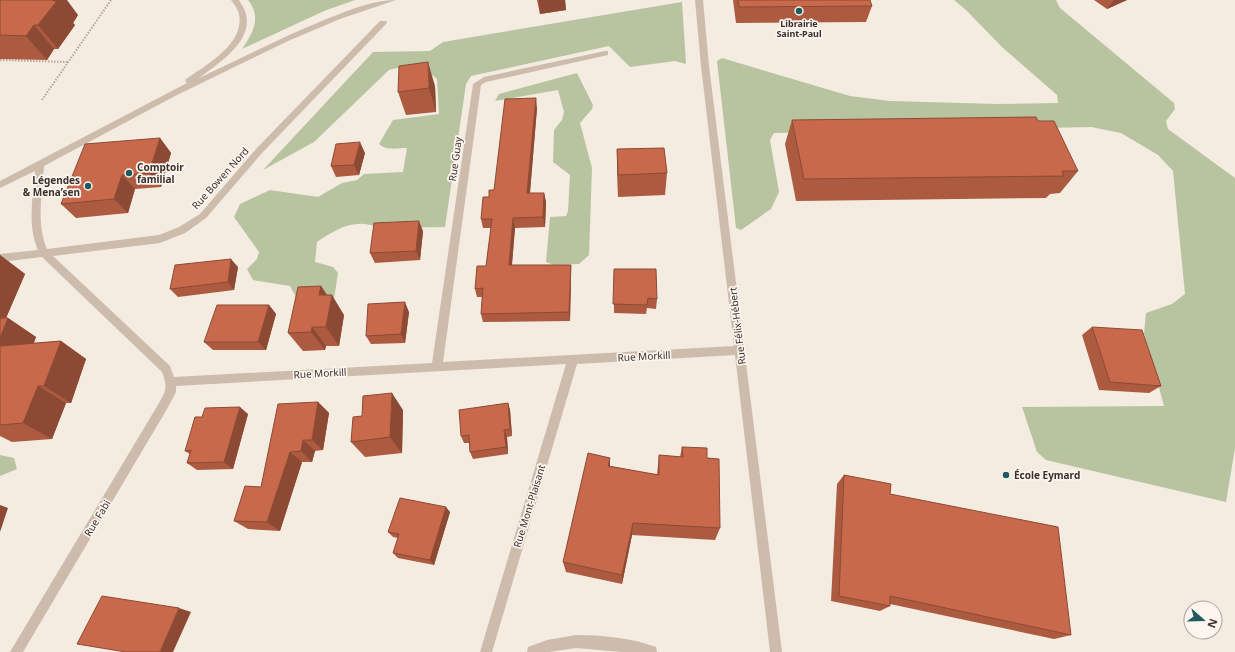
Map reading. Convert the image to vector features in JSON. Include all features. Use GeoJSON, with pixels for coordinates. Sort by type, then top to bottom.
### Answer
{"type":"FeatureCollection","features":[{"type":"Feature","properties":{"kind":"street"},"geometry":{"type":"LineString","coordinates":[[172,94],[228,51],[239,37],[244,26],[244,15],[235,0]]}},
{"type":"Feature","properties":{"kind":"street"},"geometry":{"type":"LineString","coordinates":[[0,185],[40,166],[172,94],[330,19],[365,6],[392,0]]}},
{"type":"Feature","properties":{"kind":"street","name":"Rue Félix-Hébert"},"geometry":{"type":"LineString","coordinates":[[699,0],[776,652]]}},
{"type":"Feature","properties":{"kind":"street","name":"Rue Bowen Nord"},"geometry":{"type":"LineString","coordinates":[[0,258],[160,239],[182,230],[198,219],[223,194],[280,129],[383,23]]}},
{"type":"Feature","properties":{"kind":"street","name":"Rue Guay"},"geometry":{"type":"LineString","coordinates":[[438,367],[477,84],[484,80],[605,53]]}},
{"type":"Feature","properties":{"kind":"street"},"geometry":{"type":"LineString","coordinates":[[40,166],[36,228],[38,243],[44,253],[166,369],[172,382]]}},
{"type":"Feature","properties":{"kind":"street","name":"Rue Morkill"},"geometry":{"type":"LineString","coordinates":[[172,382],[740,350]]}},
{"type":"Feature","properties":{"kind":"street","name":"Rue Mont-Plaisant"},"geometry":{"type":"LineString","coordinates":[[486,652],[573,359]]}},
{"type":"Feature","properties":{"kind":"street","name":"Rue Fabi"},"geometry":{"type":"LineString","coordinates":[[16,652],[163,406],[171,392],[172,382]]}},
{"type":"Feature","properties":{"kind":"street"},"geometry":{"type":"LineString","coordinates":[[532,652],[546,646],[571,641],[600,642],[651,652]]}},
{"type":"Feature","properties":{"kind":"path"},"geometry":{"type":"LineString","coordinates":[[42,100],[111,0]]}},
{"type":"Feature","properties":{"kind":"path"},"geometry":{"type":"LineString","coordinates":[[0,60],[69,62]]}},
{"type":"Feature","properties":{"kind":"green space"},"geometry":{"type":"Polygon","coordinates":[[[248,0],[355,0],[324,11],[242,49],[250,37],[255,19],[255,13],[248,0]]]}},
{"type":"Feature","properties":{"kind":"green space"},"geometry":{"type":"Polygon","coordinates":[[[954,0],[1056,0],[1060,8],[1174,103],[1175,109],[1166,121],[1168,129],[1235,178],[1235,448],[1226,502],[1046,460],[1037,452],[1022,407],[1164,406],[1144,333],[1146,313],[1172,304],[1185,294],[1173,171],[1158,155],[1121,133],[1091,127],[774,133],[770,140],[779,192],[771,209],[741,230],[736,228],[717,61],[722,58],[850,96],[890,101],[998,104],[1058,103],[1057,95],[1002,47],[966,10],[954,0]]]}},
{"type":"Feature","properties":{"kind":"green space"},"geometry":{"type":"Polygon","coordinates":[[[682,2],[686,64],[675,61],[630,67],[609,46],[471,76],[466,84],[445,227],[378,228],[370,225],[354,224],[339,229],[324,237],[317,242],[315,262],[333,267],[338,273],[334,299],[297,299],[290,286],[253,280],[247,269],[257,259],[259,252],[234,217],[240,204],[270,190],[318,197],[342,183],[357,180],[364,174],[403,172],[407,148],[385,148],[379,144],[393,120],[439,114],[437,79],[424,68],[401,67],[389,70],[314,142],[263,170],[373,52],[430,51],[443,42],[682,2]]]}},
{"type":"Feature","properties":{"kind":"green space"},"geometry":{"type":"Polygon","coordinates":[[[577,73],[593,105],[592,109],[580,123],[592,168],[589,255],[579,264],[554,265],[546,262],[550,217],[566,216],[568,211],[570,175],[553,162],[554,130],[562,120],[564,112],[558,90],[495,101],[499,94],[577,73]]]}},
{"type":"Feature","properties":{"kind":"green space"},"geometry":{"type":"Polygon","coordinates":[[[0,455],[14,458],[17,469],[0,476],[0,455]]]}},
{"type":"Feature","properties":{"kind":"building"},"geometry":{"type":"Polygon","coordinates":[[[0,0],[57,1],[38,25],[34,25],[26,36],[0,35],[0,0]]]}},
{"type":"Feature","properties":{"kind":"building"},"geometry":{"type":"Polygon","coordinates":[[[738,0],[870,0],[872,6],[739,7],[738,0]]]}},
{"type":"Feature","properties":{"kind":"building"},"geometry":{"type":"Polygon","coordinates":[[[428,62],[429,88],[398,92],[399,66],[428,62]]]}},
{"type":"Feature","properties":{"kind":"building"},"geometry":{"type":"Polygon","coordinates":[[[536,98],[527,193],[544,193],[543,217],[513,218],[509,265],[571,265],[569,312],[481,314],[483,288],[475,289],[477,266],[486,266],[492,219],[481,219],[483,197],[489,197],[489,190],[494,190],[505,99],[536,98]]]}},
{"type":"Feature","properties":{"kind":"building"},"geometry":{"type":"Polygon","coordinates":[[[1036,117],[1038,121],[1054,121],[1078,171],[1062,171],[1064,176],[804,179],[792,120],[1036,117]]]}},
{"type":"Feature","properties":{"kind":"building"},"geometry":{"type":"Polygon","coordinates":[[[160,138],[149,173],[122,175],[114,199],[61,204],[85,144],[160,138]]]}},
{"type":"Feature","properties":{"kind":"building"},"geometry":{"type":"Polygon","coordinates":[[[360,142],[354,165],[331,166],[336,144],[360,142]]]}},
{"type":"Feature","properties":{"kind":"building"},"geometry":{"type":"Polygon","coordinates":[[[664,148],[667,173],[618,175],[617,149],[664,148]]]}},
{"type":"Feature","properties":{"kind":"building"},"geometry":{"type":"Polygon","coordinates":[[[419,221],[416,251],[370,253],[374,223],[419,221]]]}},
{"type":"Feature","properties":{"kind":"building"},"geometry":{"type":"Polygon","coordinates":[[[231,259],[228,282],[170,289],[175,265],[231,259]]]}},
{"type":"Feature","properties":{"kind":"building"},"geometry":{"type":"Polygon","coordinates":[[[614,269],[656,269],[657,299],[648,298],[647,305],[613,304],[614,269]]]}},
{"type":"Feature","properties":{"kind":"building"},"geometry":{"type":"Polygon","coordinates":[[[321,286],[319,295],[332,295],[326,327],[312,327],[311,332],[288,333],[298,287],[321,286]]]}},
{"type":"Feature","properties":{"kind":"building"},"geometry":{"type":"Polygon","coordinates":[[[405,302],[401,334],[366,336],[368,304],[405,302]]]}},
{"type":"Feature","properties":{"kind":"building"},"geometry":{"type":"Polygon","coordinates":[[[217,305],[269,305],[258,342],[204,342],[217,305]]]}},
{"type":"Feature","properties":{"kind":"building"},"geometry":{"type":"Polygon","coordinates":[[[0,318],[8,318],[0,338],[0,318]]]}},
{"type":"Feature","properties":{"kind":"building"},"geometry":{"type":"Polygon","coordinates":[[[1092,327],[1142,330],[1161,386],[1110,382],[1092,327]]]}},
{"type":"Feature","properties":{"kind":"building"},"geometry":{"type":"Polygon","coordinates":[[[61,341],[44,386],[38,386],[23,423],[0,425],[0,346],[61,341]]]}},
{"type":"Feature","properties":{"kind":"building"},"geometry":{"type":"Polygon","coordinates":[[[392,393],[390,437],[351,442],[353,417],[362,416],[363,396],[392,393]]]}},
{"type":"Feature","properties":{"kind":"building"},"geometry":{"type":"Polygon","coordinates":[[[318,402],[312,440],[303,440],[301,451],[290,452],[267,522],[234,521],[245,486],[261,487],[278,404],[318,402]]]}},
{"type":"Feature","properties":{"kind":"building"},"geometry":{"type":"Polygon","coordinates":[[[508,403],[510,429],[504,430],[506,447],[470,452],[469,435],[461,436],[459,410],[508,403]]]}},
{"type":"Feature","properties":{"kind":"building"},"geometry":{"type":"Polygon","coordinates":[[[240,407],[224,462],[187,463],[191,450],[185,451],[195,417],[202,417],[205,408],[240,407]]]}},
{"type":"Feature","properties":{"kind":"building"},"geometry":{"type":"Polygon","coordinates":[[[682,447],[707,448],[707,458],[719,459],[720,528],[633,523],[622,575],[563,562],[588,453],[610,458],[608,466],[659,475],[659,455],[683,457],[682,447]]]}},
{"type":"Feature","properties":{"kind":"building"},"geometry":{"type":"Polygon","coordinates":[[[844,475],[891,484],[890,494],[1058,527],[1071,635],[890,596],[890,606],[839,596],[844,475]]]}},
{"type":"Feature","properties":{"kind":"building"},"geometry":{"type":"Polygon","coordinates":[[[400,498],[446,507],[430,560],[393,553],[399,534],[388,532],[400,498]]]}},
{"type":"Feature","properties":{"kind":"building"},"geometry":{"type":"Polygon","coordinates":[[[102,596],[179,608],[160,652],[126,652],[77,644],[102,596]]]}},
{"type":"Feature","properties":{"kind":"place","name":"Librairie Saint-Paul"},"geometry":{"type":"Point","coordinates":[799,11]}},
{"type":"Feature","properties":{"kind":"place","name":"Comptoir familial"},"geometry":{"type":"Point","coordinates":[129,173]}},
{"type":"Feature","properties":{"kind":"place","name":"Légendes & Mena’sen"},"geometry":{"type":"Point","coordinates":[88,186]}},
{"type":"Feature","properties":{"kind":"place","name":"École Eymard"},"geometry":{"type":"Point","coordinates":[1006,475]}}]}
